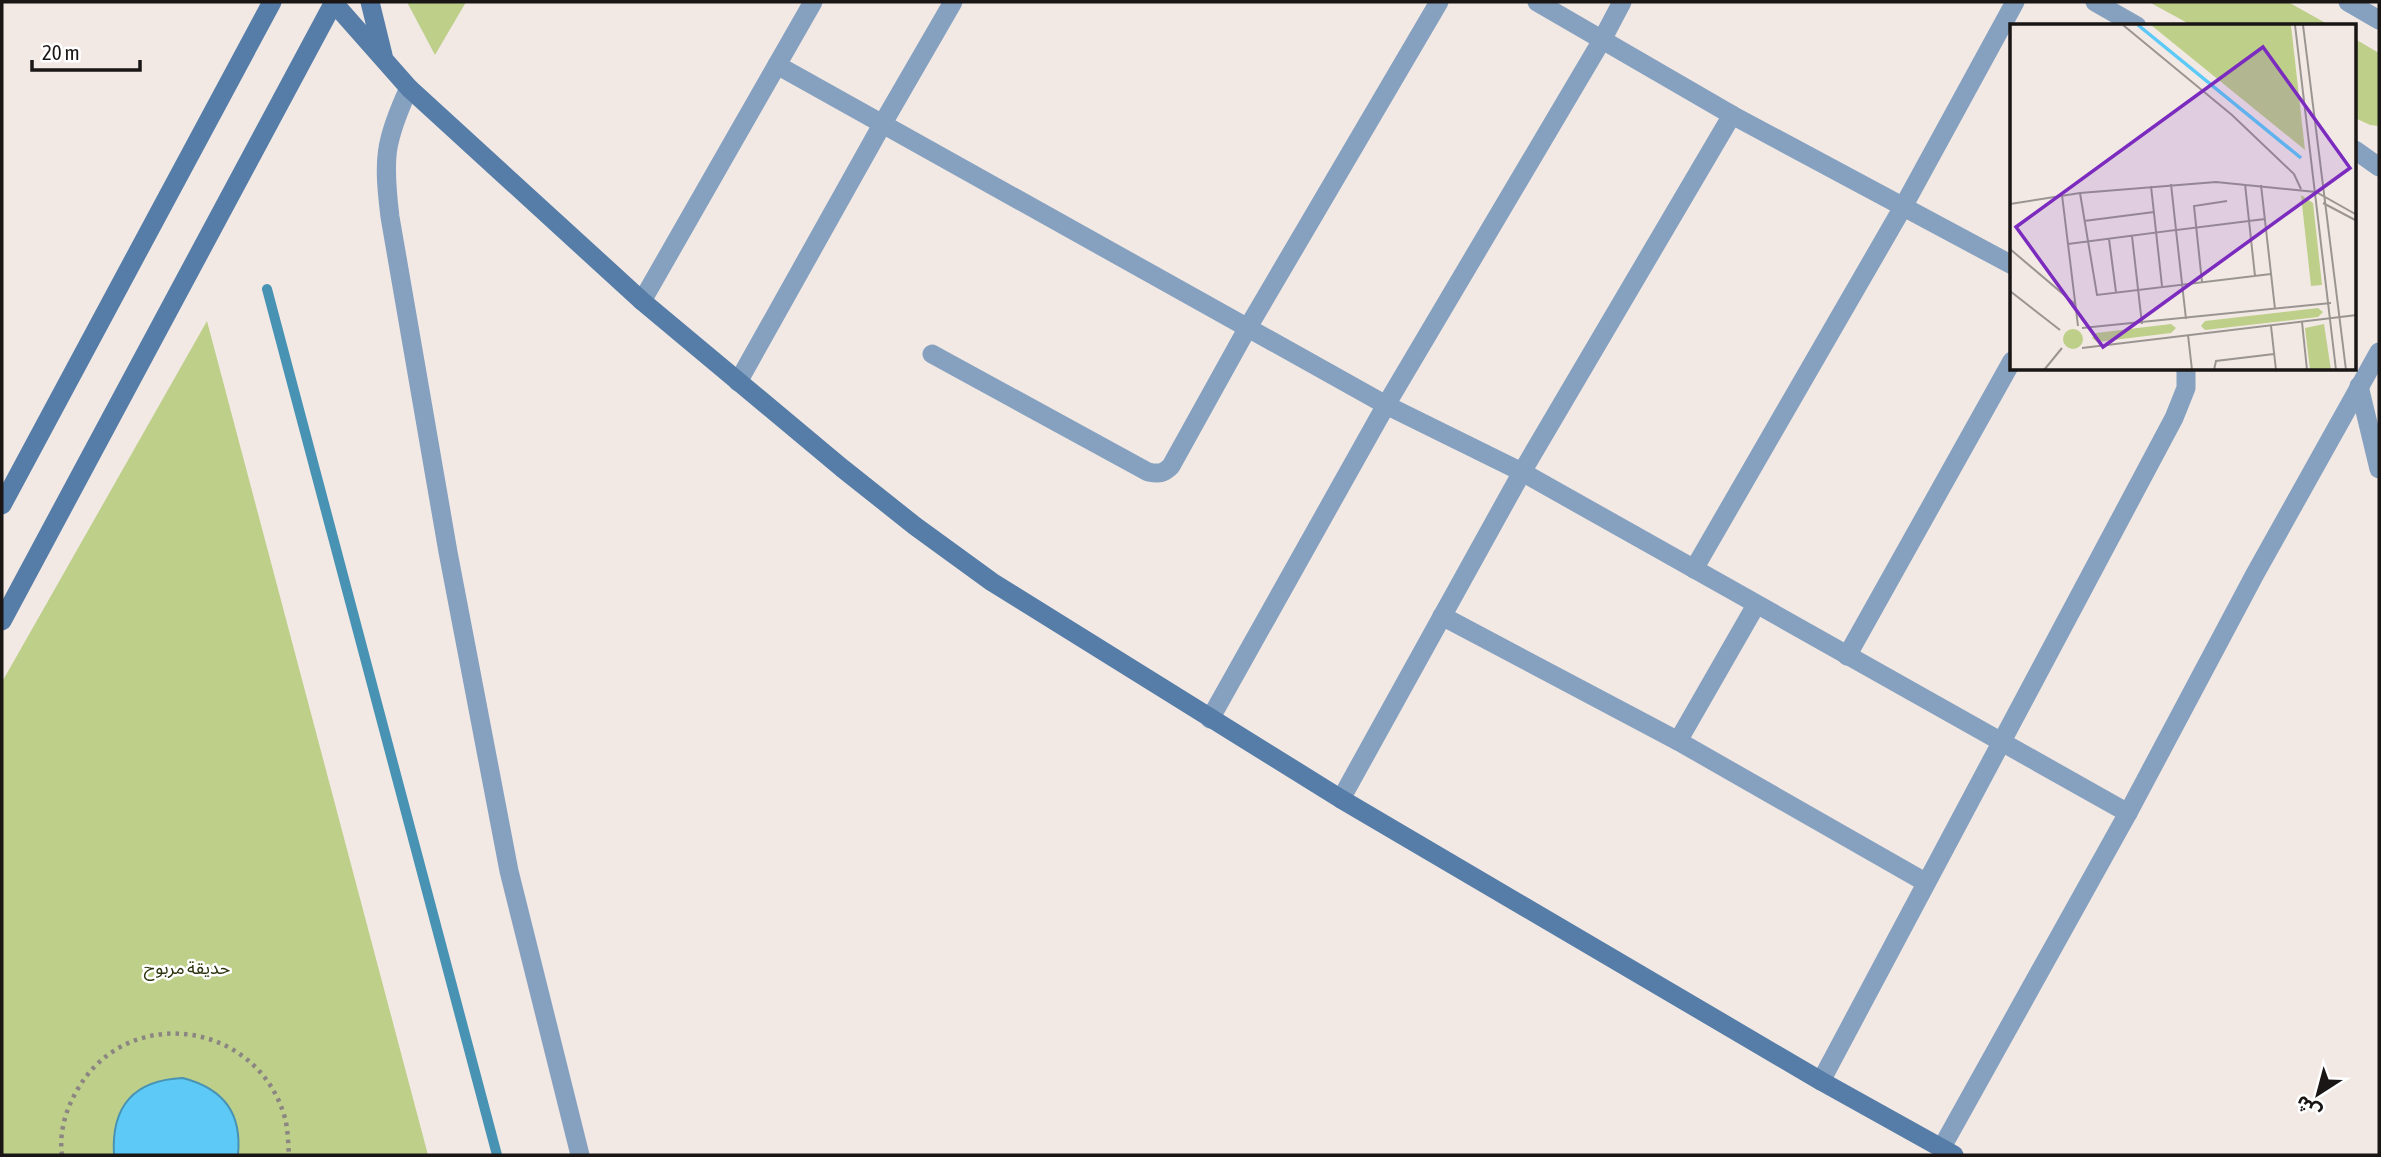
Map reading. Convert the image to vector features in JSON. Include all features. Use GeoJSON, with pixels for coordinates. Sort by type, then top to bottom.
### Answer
{"type":"FeatureCollection","features":[{"type":"Feature","properties":{"kind":"main road"},"geometry":{"type":"LineString","coordinates":[[2,505],[272,2]]}},
{"type":"Feature","properties":{"kind":"main road"},"geometry":{"type":"LineString","coordinates":[[2,621],[333,2],[409,88],[642,301],[915,526],[992,582],[1341,799],[1821,1081],[1948,1152]]}},
{"type":"Feature","properties":{"kind":"main road"},"geometry":{"type":"LineString","coordinates":[[370,2],[384,59]]}},
{"type":"Feature","properties":{"kind":"street"},"geometry":{"type":"LineString","coordinates":[[642,301],[813,2]]}},
{"type":"Feature","properties":{"kind":"street"},"geometry":{"type":"LineString","coordinates":[[738,382],[953,2]]}},
{"type":"Feature","properties":{"kind":"street"},"geometry":{"type":"LineString","coordinates":[[932,354],[1149,472],[1160,474],[1171,466],[1247,329],[1439,2]]}},
{"type":"Feature","properties":{"kind":"street"},"geometry":{"type":"LineString","coordinates":[[1537,2],[1732,115],[2010,264]]}},
{"type":"Feature","properties":{"kind":"street"},"geometry":{"type":"LineString","coordinates":[[1210,719],[1386,405],[1622,2]]}},
{"type":"Feature","properties":{"kind":"street"},"geometry":{"type":"LineString","coordinates":[[1694,569],[1903,207],[2015,2]]}},
{"type":"Feature","properties":{"kind":"street"},"geometry":{"type":"LineString","coordinates":[[2095,2],[2134,24]]}},
{"type":"Feature","properties":{"kind":"street"},"geometry":{"type":"LineString","coordinates":[[2348,2],[2379,20]]}},
{"type":"Feature","properties":{"kind":"street"},"geometry":{"type":"LineString","coordinates":[[777,65],[1386,405],[1522,472],[2128,813]]}},
{"type":"Feature","properties":{"kind":"street"},"geometry":{"type":"LineString","coordinates":[[409,88],[391,128],[386,149],[385,177],[390,217],[448,552],[509,871],[580,1155]]}},
{"type":"Feature","properties":{"kind":"street"},"geometry":{"type":"LineString","coordinates":[[1341,799],[1522,472],[1732,115]]}},
{"type":"Feature","properties":{"kind":"street"},"geometry":{"type":"LineString","coordinates":[[2356,151],[2379,167]]}},
{"type":"Feature","properties":{"kind":"street"},"geometry":{"type":"LineString","coordinates":[[1948,1152],[2255,574],[2379,352]]}},
{"type":"Feature","properties":{"kind":"street"},"geometry":{"type":"LineString","coordinates":[[1847,656],[2010,365]]}},
{"type":"Feature","properties":{"kind":"street"},"geometry":{"type":"LineString","coordinates":[[1821,1081],[2174,418],[2186,388],[2186,371]]}},
{"type":"Feature","properties":{"kind":"street"},"geometry":{"type":"LineString","coordinates":[[2359,386],[2379,469]]}},
{"type":"Feature","properties":{"kind":"street"},"geometry":{"type":"LineString","coordinates":[[1678,741],[1756,605]]}},
{"type":"Feature","properties":{"kind":"street"},"geometry":{"type":"LineString","coordinates":[[1442,617],[1678,741],[1925,882]]}},
{"type":"Feature","properties":{"kind":"path"},"geometry":{"type":"LineString","coordinates":[[62,1155],[66,1109],[83,1078],[110,1052],[144,1036],[180,1032],[216,1040],[249,1059],[272,1086],[286,1119],[289,1155]]}},
{"type":"Feature","properties":{"kind":"green space"},"geometry":{"type":"Polygon","coordinates":[[[407,2],[466,2],[435,55],[408,4],[407,2]]]}},
{"type":"Feature","properties":{"kind":"green space"},"geometry":{"type":"Polygon","coordinates":[[[2149,2],[2288,2],[2327,24],[2189,24],[2149,2]]]}},
{"type":"Feature","properties":{"kind":"green space"},"geometry":{"type":"Polygon","coordinates":[[[2356,40],[2379,53],[2379,126],[2356,118],[2356,40]]]}},
{"type":"Feature","properties":{"kind":"green space","name":"حديقة مربوح"},"geometry":{"type":"Polygon","coordinates":[[[207,321],[428,1155],[2,1155],[2,682],[207,321]]]}},
{"type":"Feature","properties":{"kind":"water"},"geometry":{"type":"Polygon","coordinates":[[[183,1078],[209,1089],[227,1105],[237,1127],[238,1155],[114,1155],[117,1123],[129,1099],[151,1084],[183,1078]]]}},
{"type":"Feature","properties":{"kind":"waterway"},"geometry":{"type":"LineString","coordinates":[[267,289],[497,1155]]}}]}
